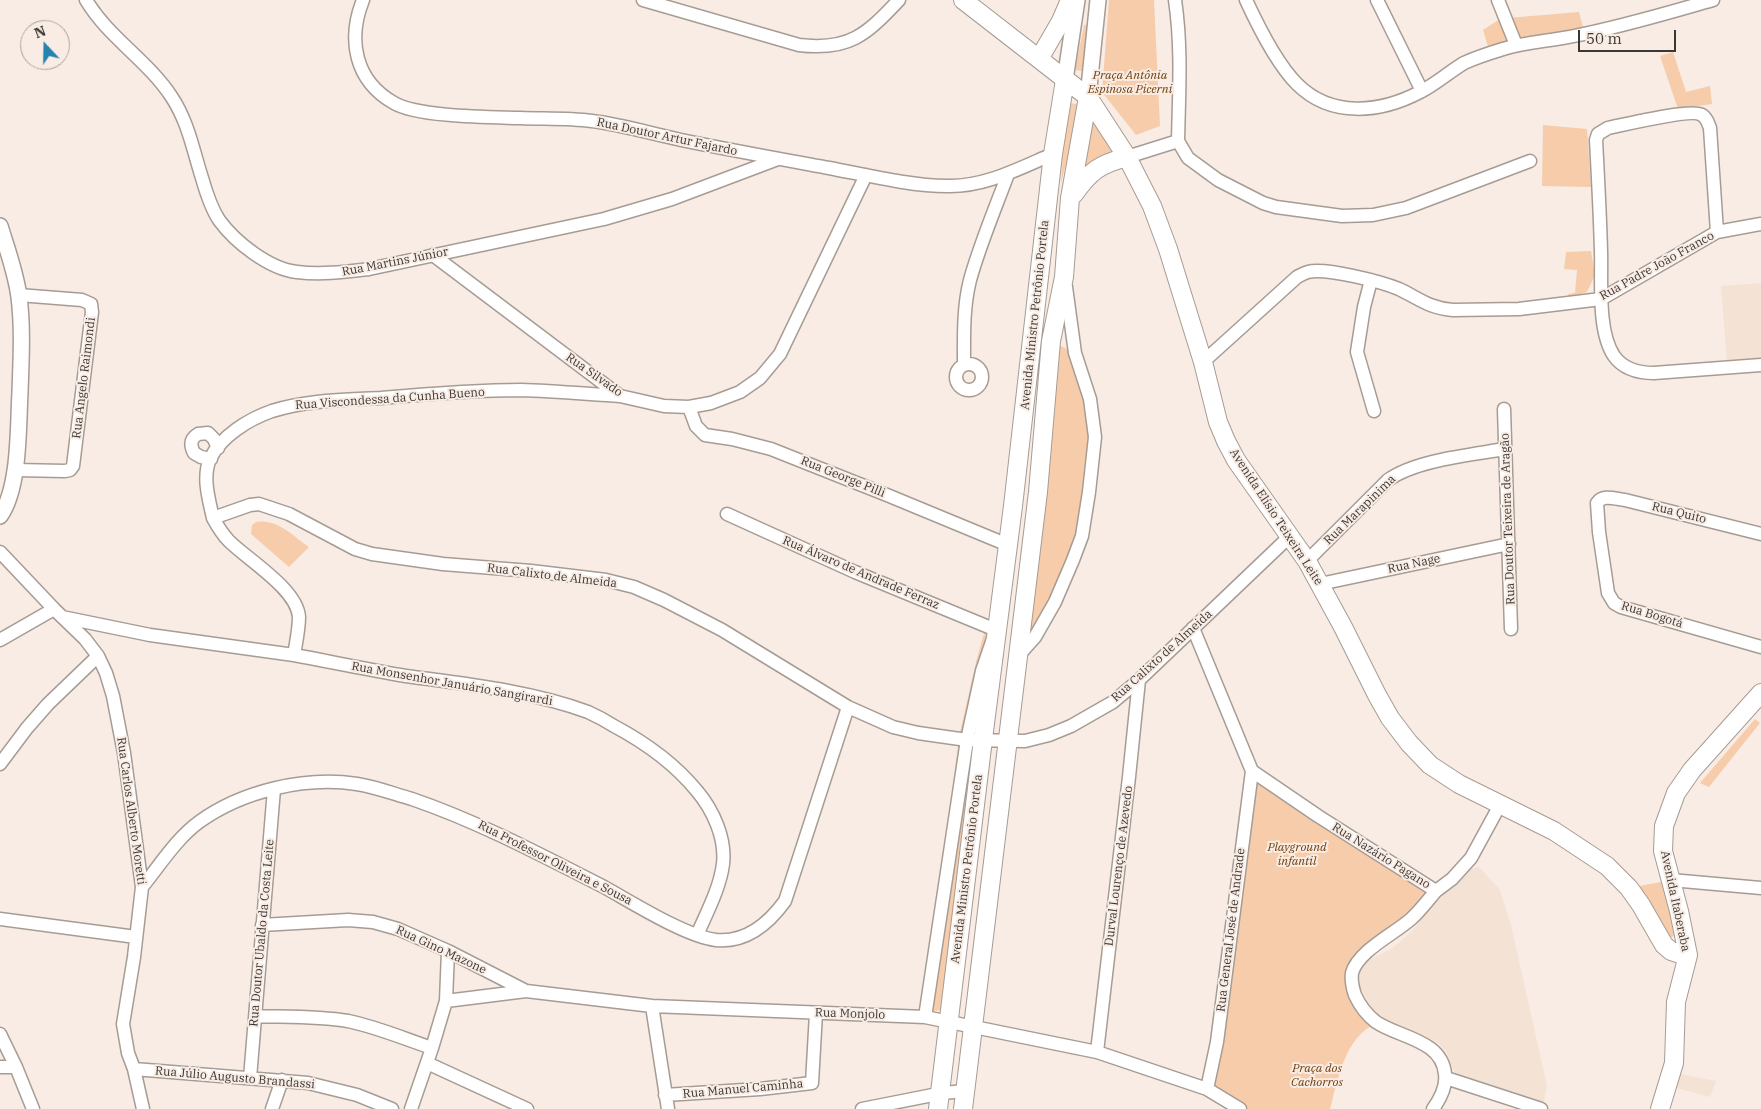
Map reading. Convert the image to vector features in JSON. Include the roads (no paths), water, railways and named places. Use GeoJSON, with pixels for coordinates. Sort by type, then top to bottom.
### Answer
{"type":"FeatureCollection","features":[{"type":"Feature","properties":{"kind":"main road","name":"Avenida Elísio Teixeira Leite"},"geometry":{"type":"LineString","coordinates":[[964,0],[1088,97],[1127,157],[1152,206],[1161,230],[1203,362],[1218,422],[1226,441],[1236,460],[1307,561],[1390,718],[1409,743],[1430,765],[1459,784],[1554,831],[1607,866],[1619,877],[1641,905],[1664,944],[1669,956],[1676,1002]]}},
{"type":"Feature","properties":{"kind":"main road"},"geometry":{"type":"LineString","coordinates":[[1039,59],[1061,21],[1070,0]]}},
{"type":"Feature","properties":{"kind":"main road","name":"Avenida Ministro Petrônio Portela"},"geometry":{"type":"LineString","coordinates":[[939,1101],[975,739],[996,630],[1008,545],[1053,154],[1065,80]]}},
{"type":"Feature","properties":{"kind":"main road","name":"Avenida Ministro Petrônio Portela"},"geometry":{"type":"LineString","coordinates":[[963,1109],[1038,492],[1051,341],[1064,277],[1070,198],[1088,97]]}},
{"type":"Feature","properties":{"kind":"main road"},"geometry":{"type":"LineString","coordinates":[[1070,198],[1089,173],[1103,164],[1127,157]]}},
{"type":"Feature","properties":{"kind":"main road","name":"Avenida Itaberaba"},"geometry":{"type":"LineString","coordinates":[[1660,1109],[1674,1063],[1676,1002],[1688,955],[1679,911],[1666,864],[1663,839],[1664,826],[1676,793],[1692,770],[1761,693]]}},
{"type":"Feature","properties":{"kind":"main road"},"geometry":{"type":"LineString","coordinates":[[1664,944],[1671,951],[1688,955]]}},
{"type":"Feature","properties":{"kind":"street","name":"Rua Martins Júnior"},"geometry":{"type":"LineString","coordinates":[[86,0],[94,13],[154,73],[172,97],[189,133],[202,178],[219,220],[234,236],[261,259],[294,272],[332,274],[368,269],[604,219],[672,199],[778,159]]}},
{"type":"Feature","properties":{"kind":"street","name":"Rua Doutor Artur Fajardo"},"geometry":{"type":"LineString","coordinates":[[363,0],[359,11],[356,34],[356,51],[359,66],[381,95],[404,108],[484,116],[592,121],[778,159],[932,185],[969,184],[1008,174],[1053,154]]}},
{"type":"Feature","properties":{"kind":"street"},"geometry":{"type":"LineString","coordinates":[[643,0],[799,45],[818,47],[840,44],[860,36],[899,0]]}},
{"type":"Feature","properties":{"kind":"street","name":"Avenida Ministro Petrônio Portela"},"geometry":{"type":"LineString","coordinates":[[1065,80],[1077,0]]}},
{"type":"Feature","properties":{"kind":"street","name":"Avenida Ministro Petrônio Portela"},"geometry":{"type":"LineString","coordinates":[[1088,97],[1098,0]]}},
{"type":"Feature","properties":{"kind":"street"},"geometry":{"type":"LineString","coordinates":[[1175,0],[1180,50],[1178,140],[1188,158],[1218,180],[1254,199],[1276,207],[1342,216],[1373,215],[1406,208],[1530,161]]}},
{"type":"Feature","properties":{"kind":"street"},"geometry":{"type":"LineString","coordinates":[[1246,0],[1278,58],[1296,83],[1310,95],[1333,105],[1355,110],[1403,101],[1469,61],[1516,45],[1586,34],[1713,0]]}},
{"type":"Feature","properties":{"kind":"street"},"geometry":{"type":"LineString","coordinates":[[1377,0],[1422,91]]}},
{"type":"Feature","properties":{"kind":"street"},"geometry":{"type":"LineString","coordinates":[[1498,0],[1516,45]]}},
{"type":"Feature","properties":{"kind":"street"},"geometry":{"type":"LineString","coordinates":[[1718,232],[1710,128],[1707,119],[1703,115],[1698,113],[1680,114],[1603,130],[1598,134],[1596,140],[1601,299],[1606,334],[1613,355],[1620,364],[1640,373],[1761,365]]}},
{"type":"Feature","properties":{"kind":"street"},"geometry":{"type":"LineString","coordinates":[[1127,157],[1178,140]]}},
{"type":"Feature","properties":{"kind":"street"},"geometry":{"type":"LineString","coordinates":[[964,365],[964,318],[970,281],[1008,174]]}},
{"type":"Feature","properties":{"kind":"street","name":"Rua Silvado"},"geometry":{"type":"LineString","coordinates":[[433,255],[620,396],[664,406],[689,407],[712,403],[740,392],[760,378],[780,354],[866,175]]}},
{"type":"Feature","properties":{"kind":"street","name":"Rua Padre João Franco"},"geometry":{"type":"LineString","coordinates":[[1203,362],[1297,277],[1306,272],[1331,273],[1371,280],[1398,289],[1433,307],[1453,310],[1518,309],[1601,299],[1718,232],[1761,224]]}},
{"type":"Feature","properties":{"kind":"street"},"geometry":{"type":"LineString","coordinates":[[0,226],[19,295],[22,330],[15,470],[11,493],[0,516]]}},
{"type":"Feature","properties":{"kind":"street","name":"Avenida Ministro Petrônio Portela"},"geometry":{"type":"LineString","coordinates":[[1018,656],[1035,637],[1052,609],[1073,560],[1083,527],[1089,492],[1095,437],[1090,399],[1075,353],[1064,277]]}},
{"type":"Feature","properties":{"kind":"street"},"geometry":{"type":"LineString","coordinates":[[1371,280],[1362,314],[1357,352],[1374,411]]}},
{"type":"Feature","properties":{"kind":"street","name":"Rua Angelo Raimondi"},"geometry":{"type":"LineString","coordinates":[[15,470],[65,471],[70,470],[73,466],[91,328],[91,305],[82,300],[19,295]]}},
{"type":"Feature","properties":{"kind":"street"},"geometry":{"type":"LineString","coordinates":[[1031,342],[1041,339],[1051,341],[1075,353]]}},
{"type":"Feature","properties":{"kind":"street","name":"Rua Viscondessa da Cunha Bueno"},"geometry":{"type":"LineString","coordinates":[[214,518],[206,485],[208,468],[214,453],[236,429],[271,412],[303,403],[446,393],[520,390],[620,396]]}},
{"type":"Feature","properties":{"kind":"street","name":"Rua George Pilli"},"geometry":{"type":"LineString","coordinates":[[689,407],[696,426],[705,435],[771,449],[887,494],[1008,545]]}},
{"type":"Feature","properties":{"kind":"street","name":"Rua Doutor Teixeira de Aragão"},"geometry":{"type":"LineString","coordinates":[[1504,409],[1512,629]]}},
{"type":"Feature","properties":{"kind":"street","name":"Rua Marapinima"},"geometry":{"type":"LineString","coordinates":[[1307,561],[1388,480],[1398,473],[1419,466],[1505,449]]}},
{"type":"Feature","properties":{"kind":"street","name":"Rua Quito"},"geometry":{"type":"LineString","coordinates":[[1598,501],[1604,498],[1625,500],[1761,534]]}},
{"type":"Feature","properties":{"kind":"street","name":"Rua Bogotá"},"geometry":{"type":"LineString","coordinates":[[1598,501],[1596,506],[1608,593],[1614,603],[1621,607],[1761,647]]}},
{"type":"Feature","properties":{"kind":"street","name":"Rua Calixto de Almeida"},"geometry":{"type":"LineString","coordinates":[[214,518],[250,505],[259,504],[289,514],[355,549],[372,554],[443,564],[531,571],[597,579],[634,587],[722,630],[848,706],[892,727],[918,733],[975,739],[1025,741],[1049,736],[1113,702],[1139,680],[1289,536]]}},
{"type":"Feature","properties":{"kind":"street","name":"Rua Álvaro de Andrade Ferraz"},"geometry":{"type":"LineString","coordinates":[[727,514],[855,572],[996,630]]}},
{"type":"Feature","properties":{"kind":"street"},"geometry":{"type":"LineString","coordinates":[[0,640],[58,613],[150,635],[294,656],[299,618],[297,607],[276,580],[229,541],[220,530],[214,518]]}},
{"type":"Feature","properties":{"kind":"street","name":"Rua Nage"},"geometry":{"type":"LineString","coordinates":[[1320,584],[1508,544]]}},
{"type":"Feature","properties":{"kind":"street","name":"Rua Carlos Alberto Moretti"},"geometry":{"type":"LineString","coordinates":[[0,552],[85,639],[98,656],[113,696],[124,753],[142,887],[123,1024],[128,1053],[134,1069],[143,1109]]}},
{"type":"Feature","properties":{"kind":"street"},"geometry":{"type":"LineString","coordinates":[[1193,628],[1252,771]]}},
{"type":"Feature","properties":{"kind":"street"},"geometry":{"type":"LineString","coordinates":[[0,764],[37,716],[75,676],[98,656]]}},
{"type":"Feature","properties":{"kind":"street","name":"Rua Monsenhor Januário Sangirardi"},"geometry":{"type":"LineString","coordinates":[[294,656],[465,684],[564,704],[590,713],[642,741],[682,774],[704,800],[715,819],[722,839],[723,863],[715,892],[698,935]]}},
{"type":"Feature","properties":{"kind":"street","name":"Durval Lourenço de Azevedo"},"geometry":{"type":"LineString","coordinates":[[1096,1052],[1130,777],[1139,680]]}},
{"type":"Feature","properties":{"kind":"street","name":"Rua Professor Oliveira e Sousa"},"geometry":{"type":"LineString","coordinates":[[142,887],[177,842],[198,823],[215,811],[240,799],[274,789],[318,782],[357,784],[446,810],[508,838],[698,935],[718,940],[739,938],[755,931],[772,918],[785,901],[848,706]]}},
{"type":"Feature","properties":{"kind":"street","name":"Avenida Ministro Petrônio Portela"},"geometry":{"type":"LineString","coordinates":[[925,1017],[975,739]]}},
{"type":"Feature","properties":{"kind":"street","name":"Rua Nazário Pagano"},"geometry":{"type":"LineString","coordinates":[[1252,771],[1318,816],[1436,891],[1412,918],[1371,949],[1359,961],[1352,973],[1352,988],[1357,1000],[1372,1018],[1392,1030],[1430,1047],[1439,1056],[1445,1068],[1446,1078]]}},
{"type":"Feature","properties":{"kind":"street","name":"Rua General José de Andrade"},"geometry":{"type":"LineString","coordinates":[[1207,1089],[1217,1042],[1252,771]]}},
{"type":"Feature","properties":{"kind":"street","name":"Rua Doutor Ubaldo da Costa Leite"},"geometry":{"type":"LineString","coordinates":[[250,1078],[274,789]]}},
{"type":"Feature","properties":{"kind":"street"},"geometry":{"type":"LineString","coordinates":[[1436,891],[1452,879],[1471,858],[1500,803]]}},
{"type":"Feature","properties":{"kind":"street"},"geometry":{"type":"LineString","coordinates":[[1671,880],[1761,888]]}},
{"type":"Feature","properties":{"kind":"street"},"geometry":{"type":"LineString","coordinates":[[0,919],[136,937]]}},
{"type":"Feature","properties":{"kind":"street","name":"Rua Gino Mazone"},"geometry":{"type":"LineString","coordinates":[[262,926],[348,920],[374,922],[398,929],[448,950],[526,991]]}},
{"type":"Feature","properties":{"kind":"street"},"geometry":{"type":"LineString","coordinates":[[410,1109],[432,1048],[446,1001],[448,950]]}},
{"type":"Feature","properties":{"kind":"street","name":"Rua Monjolo"},"geometry":{"type":"LineString","coordinates":[[446,1001],[526,991],[652,1006],[925,1017],[1096,1052],[1207,1089],[1240,1109]]}},
{"type":"Feature","properties":{"kind":"street"},"geometry":{"type":"LineString","coordinates":[[652,1006],[668,1109]]}},
{"type":"Feature","properties":{"kind":"street","name":"Rua Manuel Caminha"},"geometry":{"type":"LineString","coordinates":[[665,1095],[760,1089],[812,1083],[816,1013]]}},
{"type":"Feature","properties":{"kind":"street"},"geometry":{"type":"LineString","coordinates":[[256,1016],[325,1018],[348,1022],[376,1028],[432,1048]]}},
{"type":"Feature","properties":{"kind":"street"},"geometry":{"type":"LineString","coordinates":[[0,1034],[33,1109]]}},
{"type":"Feature","properties":{"kind":"street"},"geometry":{"type":"LineString","coordinates":[[427,1063],[526,1109]]}},
{"type":"Feature","properties":{"kind":"street"},"geometry":{"type":"LineString","coordinates":[[0,1067],[16,1067]]}},
{"type":"Feature","properties":{"kind":"street","name":"Rua Júlio Augusto Brandassi"},"geometry":{"type":"LineString","coordinates":[[134,1069],[282,1080],[333,1088],[392,1109]]}},
{"type":"Feature","properties":{"kind":"street"},"geometry":{"type":"LineString","coordinates":[[1432,1109],[1439,1101],[1446,1078],[1541,1109]]}},
{"type":"Feature","properties":{"kind":"street"},"geometry":{"type":"LineString","coordinates":[[272,1109],[282,1080]]}},
{"type":"Feature","properties":{"kind":"street"},"geometry":{"type":"LineString","coordinates":[[862,1109],[939,1101],[965,1091]]}},
{"type":"Feature","properties":{"kind":"park label","name":"Praça Antônia Espinosa Picerni"},"geometry":{"type":"Point","coordinates":[1130,83]}},
{"type":"Feature","properties":{"kind":"park label","name":"Playground infantil"},"geometry":{"type":"Point","coordinates":[1297,855]}},
{"type":"Feature","properties":{"kind":"park label","name":"Praça dos Cachorros"},"geometry":{"type":"Point","coordinates":[1317,1076]}}]}
